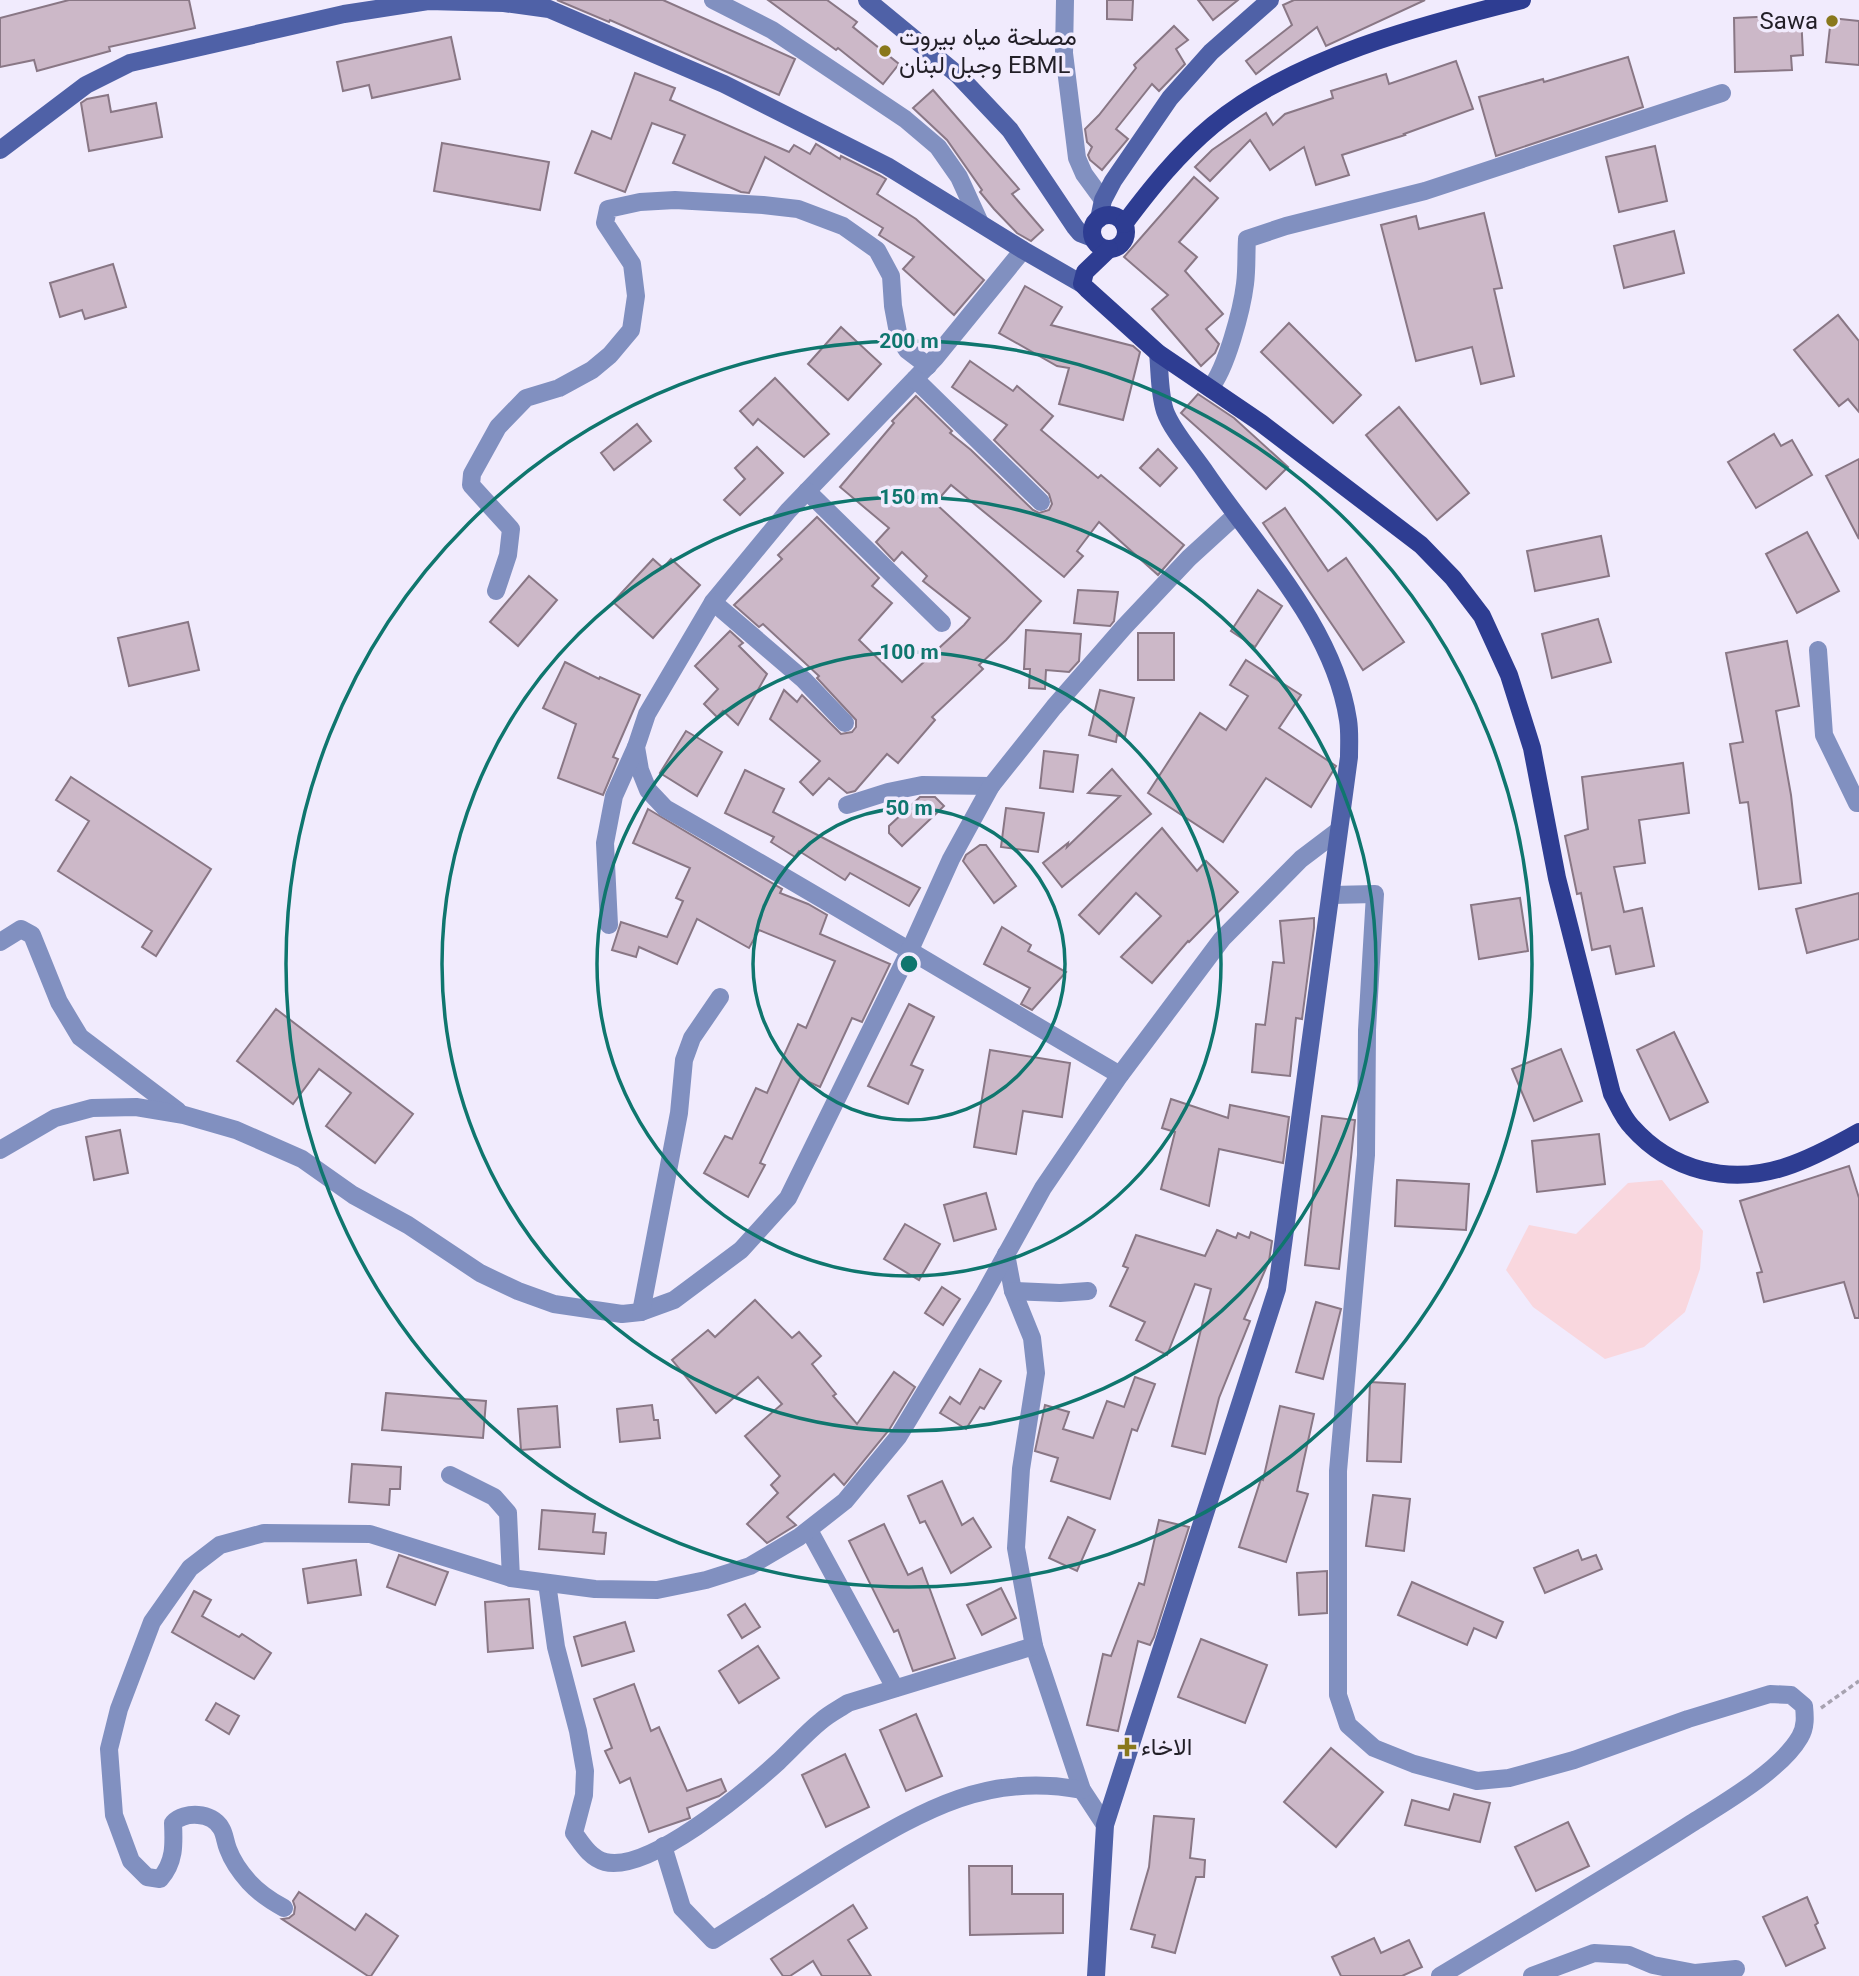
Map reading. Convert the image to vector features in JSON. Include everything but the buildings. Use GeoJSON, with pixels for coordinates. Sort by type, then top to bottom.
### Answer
{"type":"FeatureCollection","features":[{"type":"Feature","properties":{"kind":"main road"},"geometry":{"type":"LineString","coordinates":[[1124,224],[1149,190],[1191,144],[1214,123],[1267,88],[1359,47],[1522,0]]}},
{"type":"Feature","properties":{"kind":"main road"},"geometry":{"type":"LineString","coordinates":[[1109,248],[1099,246],[1093,238],[1093,227],[1099,219],[1110,215],[1124,224],[1126,230],[1122,243],[1109,248],[1085,272],[1082,284],[1158,352],[1261,423],[1421,545],[1453,578],[1482,616],[1509,675],[1532,748],[1557,877],[1612,1094],[1630,1125],[1652,1147],[1690,1169],[1746,1175],[1785,1167],[1859,1132]]}},
{"type":"Feature","properties":{"kind":"street"},"geometry":{"type":"LineString","coordinates":[[713,0],[772,30],[905,119],[938,148],[952,167],[980,223]]}},
{"type":"Feature","properties":{"kind":"street"},"geometry":{"type":"LineString","coordinates":[[867,0],[958,75],[1010,130],[1075,227],[1080,233],[1093,238]]}},
{"type":"Feature","properties":{"kind":"street"},"geometry":{"type":"LineString","coordinates":[[1065,0],[1064,53],[1077,158],[1084,174],[1103,200]]}},
{"type":"Feature","properties":{"kind":"street"},"geometry":{"type":"LineString","coordinates":[[1099,219],[1103,200],[1122,166],[1170,98],[1211,52],[1270,0]]}},
{"type":"Feature","properties":{"kind":"street"},"geometry":{"type":"LineString","coordinates":[[0,150],[86,85],[130,63],[344,14],[428,1],[504,3],[549,9],[724,84],[887,166],[1082,284]]}},
{"type":"Feature","properties":{"kind":"street"},"geometry":{"type":"LineString","coordinates":[[1210,388],[1219,378],[1228,354],[1245,285],[1247,239],[1286,226],[1425,191],[1723,93]]}},
{"type":"Feature","properties":{"kind":"street"},"geometry":{"type":"LineString","coordinates":[[496,591],[508,555],[511,529],[471,485],[472,474],[498,427],[526,398],[559,388],[592,370],[610,355],[631,330],[636,296],[632,264],[605,223],[608,209],[640,202],[675,200],[763,205],[797,209],[843,226],[877,250],[891,276],[899,338],[907,350],[928,366]]}},
{"type":"Feature","properties":{"kind":"street"},"geometry":{"type":"LineString","coordinates":[[609,925],[606,843],[614,796],[636,747],[647,714],[674,664],[713,601],[807,491],[928,366],[1023,250]]}},
{"type":"Feature","properties":{"kind":"street"},"geometry":{"type":"LineString","coordinates":[[1096,1976],[1105,1825],[1277,1289],[1349,757],[1349,720],[1338,680],[1316,631],[1282,578],[1235,516],[1167,416],[1158,352]]}},
{"type":"Feature","properties":{"kind":"street"},"geometry":{"type":"LineString","coordinates":[[915,379],[1041,502]]}},
{"type":"Feature","properties":{"kind":"street"},"geometry":{"type":"LineString","coordinates":[[807,491],[942,622]]}},
{"type":"Feature","properties":{"kind":"street"},"geometry":{"type":"LineString","coordinates":[[0,1150],[55,1118],[92,1108],[136,1107],[184,1115],[236,1130],[302,1159],[353,1195],[408,1225],[480,1273],[518,1291],[554,1304],[622,1314],[641,1312],[674,1300],[741,1250],[788,1198],[909,952],[951,859],[991,786],[1054,706],[1124,627],[1189,558],[1235,516]]}},
{"type":"Feature","properties":{"kind":"street"},"geometry":{"type":"LineString","coordinates":[[713,601],[804,680],[845,723]]}},
{"type":"Feature","properties":{"kind":"street"},"geometry":{"type":"LineString","coordinates":[[1818,650],[1824,735],[1859,803]]}},
{"type":"Feature","properties":{"kind":"street"},"geometry":{"type":"LineString","coordinates":[[636,747],[640,770],[648,790],[665,808],[811,891],[909,952],[1120,1075]]}},
{"type":"Feature","properties":{"kind":"street"},"geometry":{"type":"LineString","coordinates":[[847,806],[888,792],[922,785],[991,786]]}},
{"type":"Feature","properties":{"kind":"street"},"geometry":{"type":"LineString","coordinates":[[284,1908],[267,1898],[248,1881],[228,1850],[220,1826],[208,1817],[180,1816],[173,1823],[174,1850],[168,1870],[160,1879],[147,1877],[131,1861],[114,1815],[109,1748],[119,1709],[152,1622],[190,1567],[220,1545],[264,1533],[370,1534],[511,1578],[595,1590],[657,1590],[706,1580],[750,1566],[809,1530],[845,1501],[898,1437],[1043,1188],[1120,1075],[1222,939],[1301,859],[1338,831]]}},
{"type":"Feature","properties":{"kind":"street"},"geometry":{"type":"LineString","coordinates":[[1332,895],[1375,894],[1367,1030],[1366,1155],[1338,1471],[1338,1695],[1348,1725],[1374,1748],[1413,1764],[1477,1781],[1509,1778],[1574,1760],[1688,1719],[1770,1694],[1791,1695],[1804,1706],[1806,1720],[1801,1736],[1781,1760],[1734,1796],[1630,1863],[1440,1976]]}},
{"type":"Feature","properties":{"kind":"street"},"geometry":{"type":"LineString","coordinates":[[0,942],[21,929],[32,934],[59,1002],[80,1037],[184,1115]]}},
{"type":"Feature","properties":{"kind":"street"},"geometry":{"type":"LineString","coordinates":[[641,1312],[672,1152],[684,1060],[692,1038],[720,997]]}},
{"type":"Feature","properties":{"kind":"street"},"geometry":{"type":"LineString","coordinates":[[1006,1254],[1013,1291],[1035,1352],[1036,1373],[1021,1469],[1016,1548],[1034,1646],[1083,1790],[1105,1825]]}},
{"type":"Feature","properties":{"kind":"street"},"geometry":{"type":"LineString","coordinates":[[1013,1291],[1087,1291]]}},
{"type":"Feature","properties":{"kind":"street"},"geometry":{"type":"LineString","coordinates":[[450,1475],[494,1497],[508,1513],[511,1578]]}},
{"type":"Feature","properties":{"kind":"street"},"geometry":{"type":"LineString","coordinates":[[809,1530],[895,1688]]}},
{"type":"Feature","properties":{"kind":"street"},"geometry":{"type":"LineString","coordinates":[[547,1583],[556,1647],[578,1731],[585,1771],[584,1795],[574,1833],[586,1850],[601,1861],[618,1864],[637,1860],[704,1820],[746,1789],[824,1718],[848,1703],[1034,1646]]}},
{"type":"Feature","properties":{"kind":"street"},"geometry":{"type":"LineString","coordinates":[[663,1846],[682,1908],[713,1940],[900,1825],[950,1801],[1012,1786],[1052,1784],[1083,1790]]}},
{"type":"Feature","properties":{"kind":"street"},"geometry":{"type":"LineString","coordinates":[[1532,1976],[1594,1953],[1629,1955],[1651,1970],[1695,1973],[1736,1969]]}},
{"type":"Feature","properties":{"kind":"path"},"geometry":{"type":"LineString","coordinates":[[1806,1720],[1859,1681]]}},
{"type":"Feature","properties":{"kind":"shaded area"},"geometry":{"type":"Polygon","coordinates":[[[1662,1180],[1703,1231],[1700,1269],[1685,1312],[1644,1347],[1605,1359],[1533,1307],[1506,1270],[1529,1225],[1576,1234],[1628,1183],[1662,1180]]]}},
{"type":"Feature","properties":{"kind":"place","name":"Sawa"},"geometry":{"type":"Point","coordinates":[1832,21]}},
{"type":"Feature","properties":{"kind":"place","name":"مصلحة مياه بيروت وجبل لبنان EBML"},"geometry":{"type":"Point","coordinates":[885,51]}},
{"type":"Feature","properties":{"kind":"place","name":"الاخاء"},"geometry":{"type":"Point","coordinates":[1127,1747]}}]}
